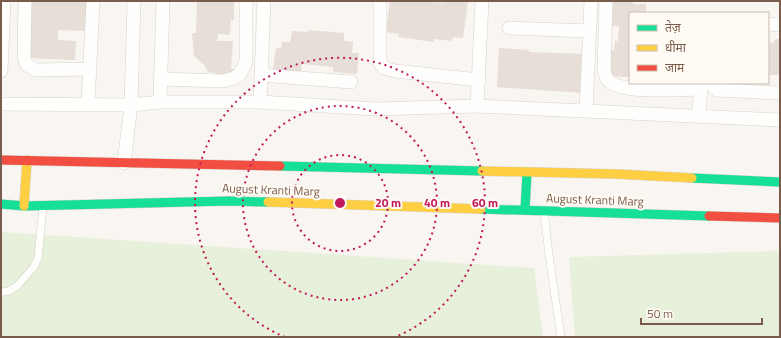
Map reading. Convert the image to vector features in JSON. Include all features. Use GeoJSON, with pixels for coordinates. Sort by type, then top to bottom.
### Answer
{"type":"FeatureCollection","features":[{"type":"Feature","properties":{"kind":"main road","name":"August Kranti Marg"},"geometry":{"type":"LineString","coordinates":[[1,160],[616,174],[780,182]]}},
{"type":"Feature","properties":{"kind":"main road"},"geometry":{"type":"LineString","coordinates":[[24,206],[28,160]]}},
{"type":"Feature","properties":{"kind":"main road"},"geometry":{"type":"LineString","coordinates":[[525,210],[527,172]]}},
{"type":"Feature","properties":{"kind":"main road","name":"August Kranti Marg"},"geometry":{"type":"LineString","coordinates":[[1,204],[24,206],[229,201],[780,218]]}},
{"type":"Feature","properties":{"kind":"street"},"geometry":{"type":"LineString","coordinates":[[1,71],[4,1]]}},
{"type":"Feature","properties":{"kind":"street"},"geometry":{"type":"LineString","coordinates":[[25,1],[24,58],[27,65],[36,70],[90,69]]}},
{"type":"Feature","properties":{"kind":"street"},"geometry":{"type":"LineString","coordinates":[[88,104],[93,1]]}},
{"type":"Feature","properties":{"kind":"street"},"geometry":{"type":"LineString","coordinates":[[124,163],[131,105],[134,1]]}},
{"type":"Feature","properties":{"kind":"street"},"geometry":{"type":"LineString","coordinates":[[160,102],[163,1]]}},
{"type":"Feature","properties":{"kind":"street"},"geometry":{"type":"LineString","coordinates":[[160,79],[223,81],[234,78],[240,74],[246,62],[246,1]]}},
{"type":"Feature","properties":{"kind":"street"},"geometry":{"type":"LineString","coordinates":[[260,102],[264,1]]}},
{"type":"Feature","properties":{"kind":"street"},"geometry":{"type":"LineString","coordinates":[[380,1],[380,63],[384,68],[395,71],[479,80]]}},
{"type":"Feature","properties":{"kind":"street"},"geometry":{"type":"LineString","coordinates":[[477,106],[482,1]]}},
{"type":"Feature","properties":{"kind":"street"},"geometry":{"type":"LineString","coordinates":[[586,111],[591,1]]}},
{"type":"Feature","properties":{"kind":"street"},"geometry":{"type":"LineString","coordinates":[[606,1],[604,70],[607,79],[617,86],[634,90],[701,86],[699,116]]}},
{"type":"Feature","properties":{"kind":"street"},"geometry":{"type":"LineString","coordinates":[[769,24],[780,24]]}},
{"type":"Feature","properties":{"kind":"street"},"geometry":{"type":"LineString","coordinates":[[509,28],[590,31]]}},
{"type":"Feature","properties":{"kind":"street"},"geometry":{"type":"LineString","coordinates":[[261,75],[351,82]]}},
{"type":"Feature","properties":{"kind":"street"},"geometry":{"type":"LineString","coordinates":[[713,84],[713,87],[717,90],[780,93]]}},
{"type":"Feature","properties":{"kind":"street"},"geometry":{"type":"LineString","coordinates":[[1,104],[131,105],[160,102],[260,102],[375,109],[477,106],[780,120]]}},
{"type":"Feature","properties":{"kind":"lane"},"geometry":{"type":"LineString","coordinates":[[1,292],[9,291],[17,286],[34,267],[38,258],[43,205]]}},
{"type":"Feature","properties":{"kind":"lane"},"geometry":{"type":"LineString","coordinates":[[544,211],[561,337]]}},
{"type":"Feature","properties":{"kind":"green space"},"geometry":{"type":"Polygon","coordinates":[[[1,232],[534,268],[543,337],[1,337],[1,232]]]}},
{"type":"Feature","properties":{"kind":"green space"},"geometry":{"type":"Polygon","coordinates":[[[780,251],[780,337],[575,337],[569,257],[780,251]]]}},
{"type":"Feature","properties":{"kind":"building"},"geometry":{"type":"Polygon","coordinates":[[[29,1],[89,1],[87,31],[58,30],[58,40],[76,41],[75,60],[27,58],[29,1]]]}},
{"type":"Feature","properties":{"kind":"building"},"geometry":{"type":"Polygon","coordinates":[[[197,1],[234,1],[234,20],[231,20],[230,35],[218,34],[217,41],[233,41],[231,69],[234,69],[234,76],[216,76],[216,73],[208,72],[205,66],[194,56],[192,33],[196,33],[197,1]]]}},
{"type":"Feature","properties":{"kind":"building"},"geometry":{"type":"Polygon","coordinates":[[[390,1],[427,1],[442,3],[442,1],[468,1],[463,38],[453,37],[452,41],[434,39],[434,42],[398,37],[399,34],[386,32],[390,1]]]}},
{"type":"Feature","properties":{"kind":"building"},"geometry":{"type":"Polygon","coordinates":[[[613,1],[633,1],[633,4],[646,4],[646,12],[629,12],[629,77],[609,76],[610,50],[614,50],[615,41],[618,41],[619,26],[612,26],[613,1]]]}},
{"type":"Feature","properties":{"kind":"building"},"geometry":{"type":"Polygon","coordinates":[[[309,30],[344,33],[344,41],[353,42],[352,53],[359,53],[357,74],[333,72],[333,67],[302,64],[301,73],[273,70],[276,48],[281,48],[282,42],[290,42],[292,31],[308,32],[309,30]]]}},
{"type":"Feature","properties":{"kind":"building"},"geometry":{"type":"Polygon","coordinates":[[[775,39],[780,39],[780,75],[769,75],[769,42],[774,43],[775,39]]]}},
{"type":"Feature","properties":{"kind":"building"},"geometry":{"type":"Polygon","coordinates":[[[499,48],[529,50],[529,52],[586,54],[583,93],[497,87],[499,48]]]}},
{"type":"Feature","properties":{"kind":"traffic: fast"},"geometry":{"type":"LineString","coordinates":[[280,166],[482,171]]}},
{"type":"Feature","properties":{"kind":"traffic: fast"},"geometry":{"type":"LineString","coordinates":[[525,210],[527,172]]}},
{"type":"Feature","properties":{"kind":"traffic: fast"},"geometry":{"type":"LineString","coordinates":[[692,178],[780,182]]}},
{"type":"Feature","properties":{"kind":"traffic: fast"},"geometry":{"type":"LineString","coordinates":[[1,204],[24,206],[229,201],[268,202]]}},
{"type":"Feature","properties":{"kind":"traffic: fast"},"geometry":{"type":"LineString","coordinates":[[481,209],[709,216]]}},
{"type":"Feature","properties":{"kind":"traffic: slow"},"geometry":{"type":"LineString","coordinates":[[24,206],[27,160]]}},
{"type":"Feature","properties":{"kind":"traffic: slow"},"geometry":{"type":"LineString","coordinates":[[482,171],[616,174],[692,178]]}},
{"type":"Feature","properties":{"kind":"traffic: slow"},"geometry":{"type":"LineString","coordinates":[[268,202],[481,209]]}},
{"type":"Feature","properties":{"kind":"traffic: jam"},"geometry":{"type":"LineString","coordinates":[[1,160],[280,166]]}},
{"type":"Feature","properties":{"kind":"traffic: jam"},"geometry":{"type":"LineString","coordinates":[[709,216],[780,218]]}}]}
